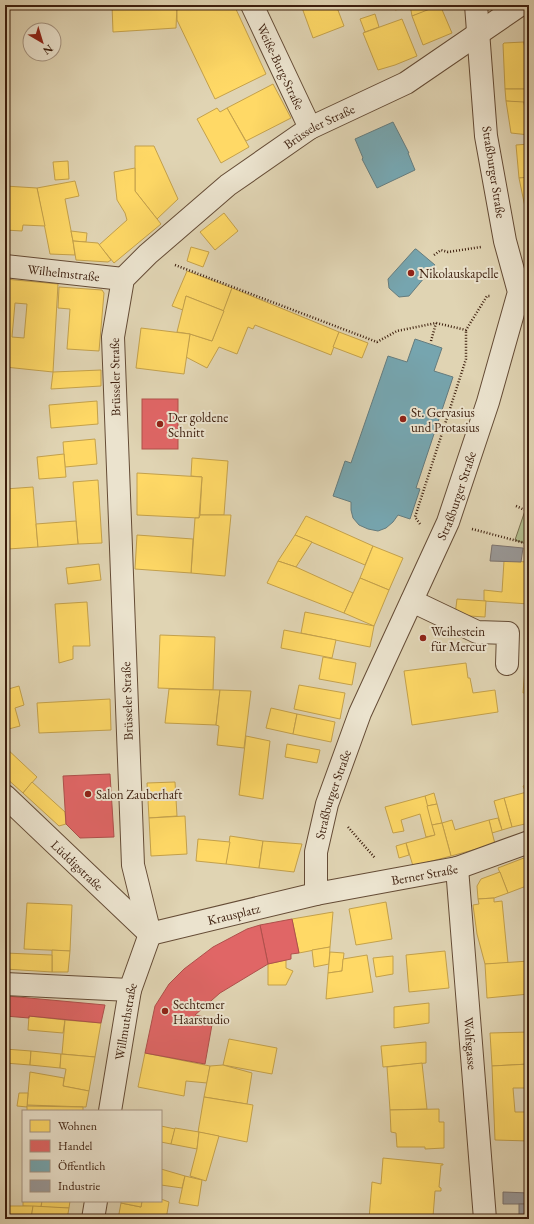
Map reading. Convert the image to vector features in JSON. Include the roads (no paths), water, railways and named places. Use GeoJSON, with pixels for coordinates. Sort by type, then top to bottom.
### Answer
{"type":"FeatureCollection","features":[{"type":"Feature","properties":{"kind":"street","name":"Weiße-Burg-Straße"},"geometry":{"type":"LineString","coordinates":[[252,5],[310,128]]}},
{"type":"Feature","properties":{"kind":"street","name":"Straßburger Straße"},"geometry":{"type":"LineString","coordinates":[[316,894],[316,852],[327,804],[360,713],[448,522],[524,294],[505,241],[486,136],[476,5]]}},
{"type":"Feature","properties":{"kind":"street","name":"Brüsseler Straße"},"geometry":{"type":"LineString","coordinates":[[150,934],[133,865],[113,337],[123,279],[148,254],[228,185],[310,128],[406,83],[520,5]]}},
{"type":"Feature","properties":{"kind":"street","name":"Wilhelmstraße"},"geometry":{"type":"LineString","coordinates":[[5,266],[123,279]]}},
{"type":"Feature","properties":{"kind":"street"},"geometry":{"type":"LineString","coordinates":[[412,601],[477,632],[508,633],[508,664]]}},
{"type":"Feature","properties":{"kind":"street","name":"Lüddigstraße"},"geometry":{"type":"LineString","coordinates":[[5,796],[150,934]]}},
{"type":"Feature","properties":{"kind":"street","name":"Berner Straße"},"geometry":{"type":"LineString","coordinates":[[316,894],[457,868],[529,842]]}},
{"type":"Feature","properties":{"kind":"street","name":"Wolfsgasse"},"geometry":{"type":"LineString","coordinates":[[457,868],[485,1219]]}},
{"type":"Feature","properties":{"kind":"street","name":"Krausplatz"},"geometry":{"type":"LineString","coordinates":[[150,934],[316,894]]}},
{"type":"Feature","properties":{"kind":"street","name":"Willmuthstraße"},"geometry":{"type":"LineString","coordinates":[[110,1110],[130,990],[150,934]]}},
{"type":"Feature","properties":{"kind":"street"},"geometry":{"type":"LineString","coordinates":[[5,984],[130,990]]}},
{"type":"Feature","properties":{"kind":"street"},"geometry":{"type":"LineString","coordinates":[[93,1219],[96,1202]]}},
{"type":"Feature","properties":{"kind":"place","name":"Nikolauskapelle"},"geometry":{"type":"Point","coordinates":[411,273]}},
{"type":"Feature","properties":{"kind":"place","name":"St. Gervasius und Protasius"},"geometry":{"type":"Point","coordinates":[403,419]}},
{"type":"Feature","properties":{"kind":"place","name":"Der goldene Schnitt"},"geometry":{"type":"Point","coordinates":[160,424]}},
{"type":"Feature","properties":{"kind":"place","name":"Weihestein für Mercur"},"geometry":{"type":"Point","coordinates":[423,638]}},
{"type":"Feature","properties":{"kind":"place","name":"Salon Zauberhaft"},"geometry":{"type":"Point","coordinates":[88,794]}},
{"type":"Feature","properties":{"kind":"place","name":"Sechtemer Haarstudio"},"geometry":{"type":"Point","coordinates":[165,1011]}}]}
